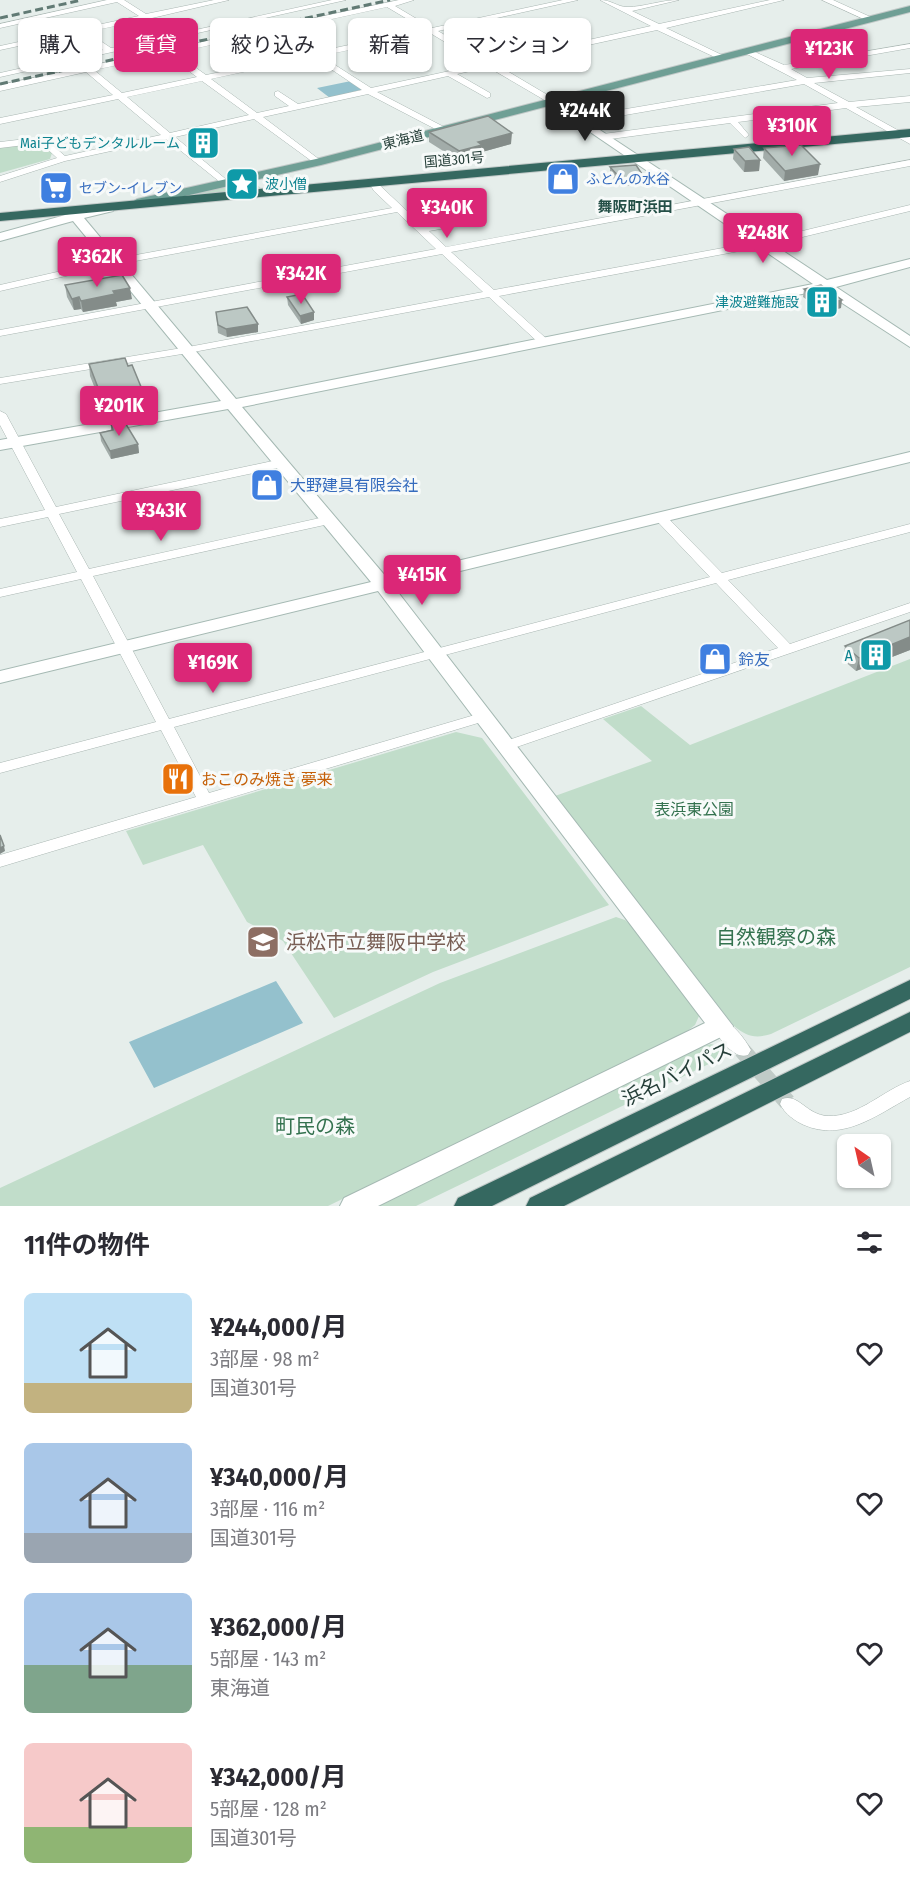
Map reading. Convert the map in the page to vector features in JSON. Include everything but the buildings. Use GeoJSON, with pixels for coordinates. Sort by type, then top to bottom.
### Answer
{"type":"FeatureCollection","features":[{"type":"Feature","properties":{"kind":"highway","name":"国道301号"},"geometry":{"type":"LineString","coordinates":[[108,208],[904,133]]}},
{"type":"Feature","properties":{"kind":"highway"},"geometry":{"type":"LineString","coordinates":[[0,218],[76,214]]}},
{"type":"Feature","properties":{"kind":"highway","name":"浜名バイパス"},"geometry":{"type":"LineString","coordinates":[[467,1206],[910,988]]}},
{"type":"Feature","properties":{"kind":"highway"},"geometry":{"type":"LineString","coordinates":[[539,1206],[910,1021]]}},
{"type":"Feature","properties":{"kind":"main road","name":"東海道"},"geometry":{"type":"LineString","coordinates":[[108,208],[317,162],[910,9]]}},
{"type":"Feature","properties":{"kind":"street"},"geometry":{"type":"LineString","coordinates":[[0,26],[118,0],[145,17]]}},
{"type":"Feature","properties":{"kind":"street"},"geometry":{"type":"LineString","coordinates":[[102,26],[225,0]]}},
{"type":"Feature","properties":{"kind":"street"},"geometry":{"type":"LineString","coordinates":[[198,32],[323,2],[342,0]]}},
{"type":"Feature","properties":{"kind":"street"},"geometry":{"type":"LineString","coordinates":[[327,18],[410,0]]}},
{"type":"Feature","properties":{"kind":"street"},"geometry":{"type":"LineString","coordinates":[[432,30],[574,0]]}},
{"type":"Feature","properties":{"kind":"street"},"geometry":{"type":"LineString","coordinates":[[604,0],[721,58]]}},
{"type":"Feature","properties":{"kind":"street"},"geometry":{"type":"LineString","coordinates":[[624,10],[675,0]]}},
{"type":"Feature","properties":{"kind":"street"},"geometry":{"type":"LineString","coordinates":[[591,41],[780,0]]}},
{"type":"Feature","properties":{"kind":"street"},"geometry":{"type":"LineString","coordinates":[[826,0],[871,20]]}},
{"type":"Feature","properties":{"kind":"street"},"geometry":{"type":"LineString","coordinates":[[730,4],[740,9]]}},
{"type":"Feature","properties":{"kind":"street"},"geometry":{"type":"LineString","coordinates":[[388,5],[410,18]]}},
{"type":"Feature","properties":{"kind":"street"},"geometry":{"type":"LineString","coordinates":[[0,48],[18,44]]}},
{"type":"Feature","properties":{"kind":"street"},"geometry":{"type":"LineString","coordinates":[[783,68],[910,46]]}},
{"type":"Feature","properties":{"kind":"street"},"geometry":{"type":"LineString","coordinates":[[102,49],[106,52]]}},
{"type":"Feature","properties":{"kind":"street"},"geometry":{"type":"LineString","coordinates":[[0,75],[114,50]]}},
{"type":"Feature","properties":{"kind":"street"},"geometry":{"type":"LineString","coordinates":[[748,51],[783,68],[845,105],[904,133],[910,141]]}},
{"type":"Feature","properties":{"kind":"street"},"geometry":{"type":"LineString","coordinates":[[336,69],[369,91],[443,130]]}},
{"type":"Feature","properties":{"kind":"street"},"geometry":{"type":"LineString","coordinates":[[579,120],[804,81],[910,71]]}},
{"type":"Feature","properties":{"kind":"street"},"geometry":{"type":"LineString","coordinates":[[0,88],[74,72]]}},
{"type":"Feature","properties":{"kind":"street"},"geometry":{"type":"LineString","coordinates":[[92,72],[225,183]]}},
{"type":"Feature","properties":{"kind":"street"},"geometry":{"type":"LineString","coordinates":[[196,72],[317,162]]}},
{"type":"Feature","properties":{"kind":"street"},"geometry":{"type":"LineString","coordinates":[[0,121],[233,72]]}},
{"type":"Feature","properties":{"kind":"street"},"geometry":{"type":"LineString","coordinates":[[0,179],[63,159],[453,72]]}},
{"type":"Feature","properties":{"kind":"street"},"geometry":{"type":"LineString","coordinates":[[502,72],[553,102],[910,344]]}},
{"type":"Feature","properties":{"kind":"street"},"geometry":{"type":"LineString","coordinates":[[449,73],[487,95]]}},
{"type":"Feature","properties":{"kind":"street"},"geometry":{"type":"LineString","coordinates":[[278,94],[296,107]]}},
{"type":"Feature","properties":{"kind":"street"},"geometry":{"type":"LineString","coordinates":[[603,137],[731,119],[910,99]]}},
{"type":"Feature","properties":{"kind":"street"},"geometry":{"type":"LineString","coordinates":[[731,119],[745,135]]}},
{"type":"Feature","properties":{"kind":"street"},"geometry":{"type":"LineString","coordinates":[[0,145],[43,140],[63,159]]}},
{"type":"Feature","properties":{"kind":"street"},"geometry":{"type":"LineString","coordinates":[[0,333],[910,164]]}},
{"type":"Feature","properties":{"kind":"street"},"geometry":{"type":"LineString","coordinates":[[374,183],[377,189],[545,342]]}},
{"type":"Feature","properties":{"kind":"street","name":"東海道"},"geometry":{"type":"LineString","coordinates":[[0,237],[76,214],[108,208]]}},
{"type":"Feature","properties":{"kind":"street"},"geometry":{"type":"LineString","coordinates":[[0,381],[188,350],[761,244],[910,208]]}},
{"type":"Feature","properties":{"kind":"street"},"geometry":{"type":"LineString","coordinates":[[0,288],[114,262],[400,209]]}},
{"type":"Feature","properties":{"kind":"street"},"geometry":{"type":"LineString","coordinates":[[76,214],[383,585],[721,1026],[742,1050]]}},
{"type":"Feature","properties":{"kind":"street"},"geometry":{"type":"LineString","coordinates":[[423,229],[465,222]]}},
{"type":"Feature","properties":{"kind":"street"},"geometry":{"type":"LineString","coordinates":[[7,443],[232,404],[545,342],[825,285],[910,263]]}},
{"type":"Feature","properties":{"kind":"street"},"geometry":{"type":"LineString","coordinates":[[0,414],[7,443],[52,512],[205,800]]}},
{"type":"Feature","properties":{"kind":"street"},"geometry":{"type":"LineString","coordinates":[[0,677],[909,458]]}},
{"type":"Feature","properties":{"kind":"street"},"geometry":{"type":"LineString","coordinates":[[0,523],[282,463]]}},
{"type":"Feature","properties":{"kind":"street"},"geometry":{"type":"LineString","coordinates":[[660,517],[787,649]]}},
{"type":"Feature","properties":{"kind":"street"},"geometry":{"type":"LineString","coordinates":[[0,593],[329,520]]}},
{"type":"Feature","properties":{"kind":"street"},"geometry":{"type":"LineString","coordinates":[[0,768],[910,528]]}},
{"type":"Feature","properties":{"kind":"street"},"geometry":{"type":"LineString","coordinates":[[505,746],[910,607]]}},
{"type":"Feature","properties":{"kind":"street"},"geometry":{"type":"LineString","coordinates":[[0,861],[483,717]]}},
{"type":"Feature","properties":{"kind":"street"},"geometry":{"type":"LineString","coordinates":[[353,1206],[721,1026]]}},
{"type":"Feature","properties":{"kind":"street"},"geometry":{"type":"LineString","coordinates":[[789,1104],[811,1122],[820,1125],[838,1125],[910,1088]]}},
{"type":"Feature","properties":{"kind":"green space"},"geometry":{"type":"Polygon","coordinates":[[[40,142],[52,153],[50,159],[0,173],[0,146],[40,142]]]}},
{"type":"Feature","properties":{"kind":"green space"},"geometry":{"type":"Polygon","coordinates":[[[250,180],[251,184],[256,184],[262,189],[191,197],[190,194],[250,180]]]}},
{"type":"Feature","properties":{"kind":"green space"},"geometry":{"type":"Polygon","coordinates":[[[910,659],[910,967],[771,1034],[755,1036],[747,1034],[734,1026],[555,796],[652,761],[603,719],[641,706],[690,745],[910,659]]]}},
{"type":"Feature","properties":{"kind":"green space"},"geometry":{"type":"Polygon","coordinates":[[[456,732],[482,738],[609,905],[433,972],[334,1018],[283,941],[247,922],[203,845],[143,865],[126,831],[456,732]]]}},
{"type":"Feature","properties":{"kind":"green space","name":"町民の森"},"geometry":{"type":"Polygon","coordinates":[[[616,917],[632,926],[695,1008],[699,1016],[695,1025],[686,1032],[328,1206],[0,1206],[0,1188],[440,983],[616,917]]]}},
{"type":"Feature","properties":{"kind":"green space"},"geometry":{"type":"Polygon","coordinates":[[[711,1044],[718,1046],[722,1051],[721,1056],[715,1061],[416,1206],[377,1206],[701,1047],[711,1044]]]}},
{"type":"Feature","properties":{"kind":"water"},"geometry":{"type":"Polygon","coordinates":[[[351,81],[364,89],[330,98],[317,88],[351,81]]]}},
{"type":"Feature","properties":{"kind":"water"},"geometry":{"type":"Polygon","coordinates":[[[276,981],[303,1023],[154,1088],[129,1042],[276,981]]]}},
{"type":"Feature","properties":{"kind":"tunnel"},"geometry":{"type":"LineString","coordinates":[[742,1050],[789,1104]]}},
{"type":"Feature","properties":{"kind":"railway"},"geometry":{"type":"LineString","coordinates":[[0,18],[82,0]]}},
{"type":"Feature","properties":{"kind":"railway"},"geometry":{"type":"LineString","coordinates":[[0,84],[390,0]]}},
{"type":"Feature","properties":{"kind":"place","name":"Mai子どもデンタルルーム"},"geometry":{"type":"Point","coordinates":[203,143]}},
{"type":"Feature","properties":{"kind":"place","name":"ふとんの水谷"},"geometry":{"type":"Point","coordinates":[563,179]}},
{"type":"Feature","properties":{"kind":"place","name":"波小僧"},"geometry":{"type":"Point","coordinates":[242,184]}},
{"type":"Feature","properties":{"kind":"place","name":"セブン-イレブン"},"geometry":{"type":"Point","coordinates":[56,188]}},
{"type":"Feature","properties":{"kind":"place","name":"津波避難施設"},"geometry":{"type":"Point","coordinates":[822,302]}},
{"type":"Feature","properties":{"kind":"place","name":"大野建具有限会社"},"geometry":{"type":"Point","coordinates":[267,485]}},
{"type":"Feature","properties":{"kind":"place","name":"A"},"geometry":{"type":"Point","coordinates":[876,655]}},
{"type":"Feature","properties":{"kind":"place","name":"鈴友"},"geometry":{"type":"Point","coordinates":[715,659]}},
{"type":"Feature","properties":{"kind":"place","name":"おこのみ焼き 夢来"},"geometry":{"type":"Point","coordinates":[178,779]}},
{"type":"Feature","properties":{"kind":"place","name":"浜松市立舞阪中学校"},"geometry":{"type":"Point","coordinates":[263,942]}},
{"type":"Feature","properties":{"kind":"district","name":"舞阪町浜田"},"geometry":{"type":"Point","coordinates":[635,207]}},
{"type":"Feature","properties":{"kind":"park label","name":"表浜東公園"},"geometry":{"type":"Point","coordinates":[694,809]}},
{"type":"Feature","properties":{"kind":"park label","name":"自然観察の森"},"geometry":{"type":"Point","coordinates":[776,937]}}]}
